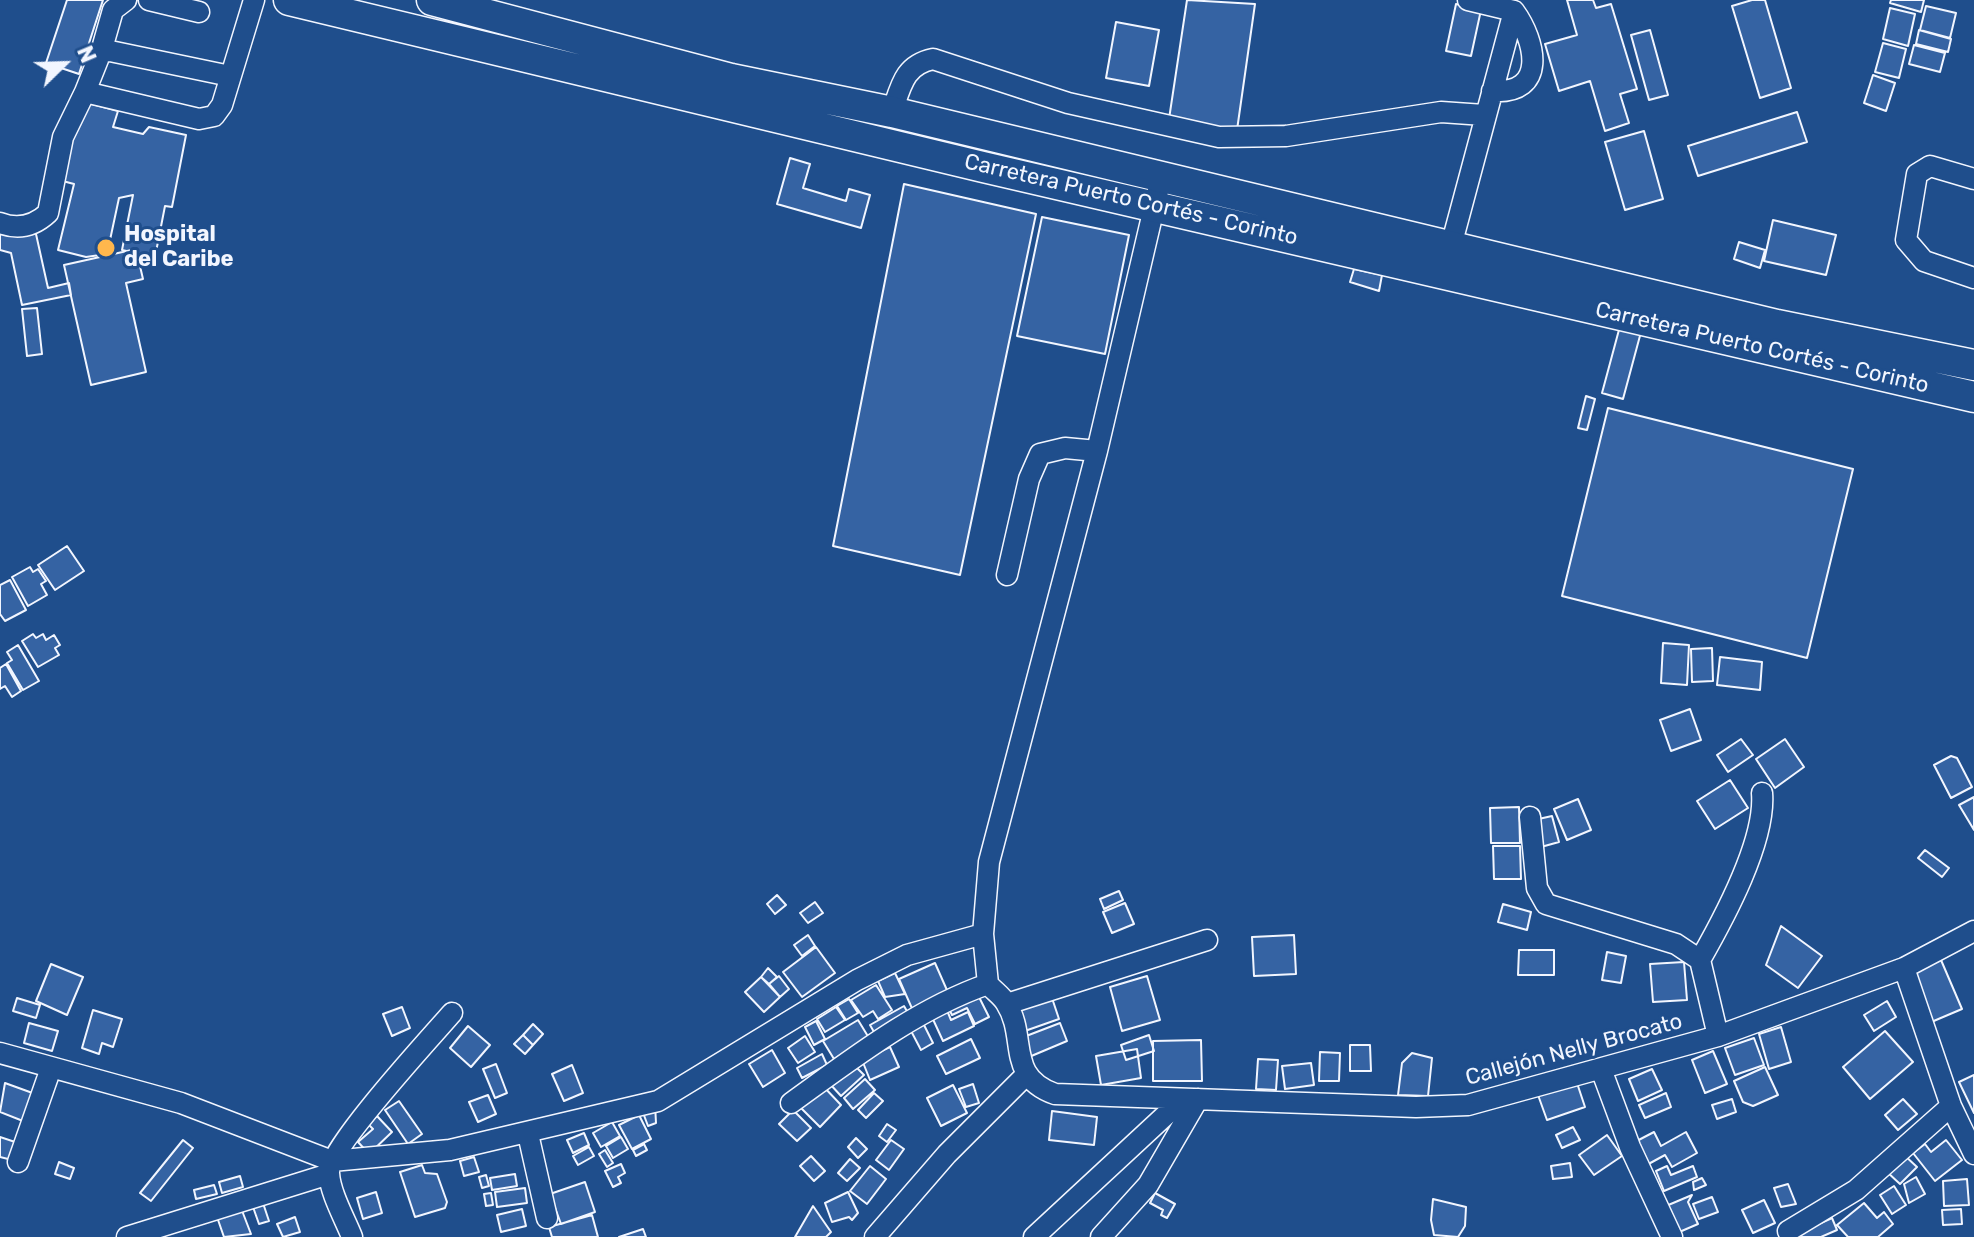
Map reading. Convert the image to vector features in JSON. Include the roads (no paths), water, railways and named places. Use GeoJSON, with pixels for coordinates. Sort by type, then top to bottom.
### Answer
{"type":"FeatureCollection","features":[{"type":"Feature","properties":{"kind":"highway","name":"Carretera Puerto Cortés - Corinto"},"geometry":{"type":"LineString","coordinates":[[289,0],[983,167],[1157,190],[1451,246],[1682,316],[1974,397]]}},
{"type":"Feature","properties":{"kind":"highway","name":"Carretera Puerto Cortés - Corinto"},"geometry":{"type":"LineString","coordinates":[[432,0],[731,79],[892,112],[1157,190],[1682,316],[1974,365]]}},
{"type":"Feature","properties":{"kind":"street"},"geometry":{"type":"LineString","coordinates":[[0,223],[31,225],[48,213],[63,137],[101,52],[113,10],[126,0]]}},
{"type":"Feature","properties":{"kind":"street"},"geometry":{"type":"LineString","coordinates":[[149,0],[199,12]]}},
{"type":"Feature","properties":{"kind":"street"},"geometry":{"type":"LineString","coordinates":[[85,92],[199,119],[214,116],[222,105],[254,0]]}},
{"type":"Feature","properties":{"kind":"street"},"geometry":{"type":"LineString","coordinates":[[1468,0],[1514,11],[1528,35],[1534,58],[1532,71],[1522,84],[1492,91]]}},
{"type":"Feature","properties":{"kind":"street"},"geometry":{"type":"LineString","coordinates":[[1451,246],[1514,11]]}},
{"type":"Feature","properties":{"kind":"street"},"geometry":{"type":"LineString","coordinates":[[101,52],[118,51],[230,76]]}},
{"type":"Feature","properties":{"kind":"street"},"geometry":{"type":"LineString","coordinates":[[892,112],[907,71],[918,62],[933,59],[1068,103],[1219,137],[1286,136],[1441,112],[1484,115]]}},
{"type":"Feature","properties":{"kind":"street"},"geometry":{"type":"LineString","coordinates":[[1974,179],[1930,166],[1917,174],[1906,240],[1924,261],[1974,278]]}},
{"type":"Feature","properties":{"kind":"street"},"geometry":{"type":"LineString","coordinates":[[875,1237],[947,1154],[1026,1075],[1007,1004],[988,984],[983,934],[989,862],[1097,451],[1157,190]]}},
{"type":"Feature","properties":{"kind":"street"},"geometry":{"type":"LineString","coordinates":[[1007,575],[1029,479],[1040,454],[1065,448],[1097,451]]}},
{"type":"Feature","properties":{"kind":"street"},"geometry":{"type":"LineString","coordinates":[[1700,960],[1716,932],[1760,826],[1762,793]]}},
{"type":"Feature","properties":{"kind":"street"},"geometry":{"type":"LineString","coordinates":[[1530,817],[1537,888],[1546,904],[1676,944],[1700,960],[1718,1036]]}},
{"type":"Feature","properties":{"kind":"street","name":"Callejón Nelly Brocato"},"geometry":{"type":"LineString","coordinates":[[1026,1075],[1038,1088],[1055,1094],[1416,1107],[1468,1105],[1718,1036],[1904,968],[1974,931]]}},
{"type":"Feature","properties":{"kind":"street"},"geometry":{"type":"LineString","coordinates":[[127,1237],[330,1168],[450,1150],[658,1101],[857,980],[907,955],[983,934]]}},
{"type":"Feature","properties":{"kind":"street"},"geometry":{"type":"LineString","coordinates":[[1007,1004],[1207,940]]}},
{"type":"Feature","properties":{"kind":"street"},"geometry":{"type":"LineString","coordinates":[[1904,968],[1951,1106],[1974,1154]]}},
{"type":"Feature","properties":{"kind":"street"},"geometry":{"type":"LineString","coordinates":[[791,1103],[860,1052],[940,1005],[988,984]]}},
{"type":"Feature","properties":{"kind":"street"},"geometry":{"type":"LineString","coordinates":[[352,1237],[330,1168],[351,1132],[452,1013]]}},
{"type":"Feature","properties":{"kind":"street"},"geometry":{"type":"LineString","coordinates":[[0,1053],[181,1103],[330,1168]]}},
{"type":"Feature","properties":{"kind":"street"},"geometry":{"type":"LineString","coordinates":[[18,1162],[51,1068]]}},
{"type":"Feature","properties":{"kind":"street"},"geometry":{"type":"LineString","coordinates":[[1601,1069],[1668,1236]]}},
{"type":"Feature","properties":{"kind":"street"},"geometry":{"type":"LineString","coordinates":[[1034,1237],[1191,1099]]}},
{"type":"Feature","properties":{"kind":"street"},"geometry":{"type":"LineString","coordinates":[[1101,1237],[1148,1185],[1191,1099]]}},
{"type":"Feature","properties":{"kind":"street"},"geometry":{"type":"LineString","coordinates":[[1788,1231],[1856,1190],[1951,1106]]}},
{"type":"Feature","properties":{"kind":"street"},"geometry":{"type":"LineString","coordinates":[[528,1134],[547,1218]]}},
{"type":"Feature","properties":{"kind":"place","name":"Hospital del Caribe"},"geometry":{"type":"Point","coordinates":[106,248]}}]}
